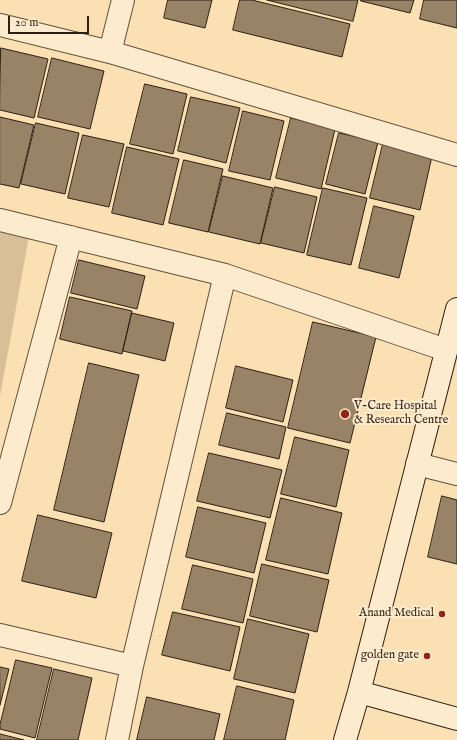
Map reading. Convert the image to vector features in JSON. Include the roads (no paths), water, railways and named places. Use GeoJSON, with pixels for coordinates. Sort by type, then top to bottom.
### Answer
{"type":"FeatureCollection","features":[{"type":"Feature","properties":{"kind":"street"},"geometry":{"type":"LineString","coordinates":[[110,52],[123,0]]}},
{"type":"Feature","properties":{"kind":"street"},"geometry":{"type":"LineString","coordinates":[[0,25],[110,52],[457,156]]}},
{"type":"Feature","properties":{"kind":"street"},"geometry":{"type":"LineString","coordinates":[[0,220],[225,275],[446,350]]}},
{"type":"Feature","properties":{"kind":"street"},"geometry":{"type":"LineString","coordinates":[[0,503],[8,441],[71,237]]}},
{"type":"Feature","properties":{"kind":"street"},"geometry":{"type":"LineString","coordinates":[[117,740],[132,666],[225,275]]}},
{"type":"Feature","properties":{"kind":"street"},"geometry":{"type":"LineString","coordinates":[[345,740],[359,692],[457,308]]}},
{"type":"Feature","properties":{"kind":"street"},"geometry":{"type":"LineString","coordinates":[[417,464],[457,474]]}},
{"type":"Feature","properties":{"kind":"street"},"geometry":{"type":"LineString","coordinates":[[0,634],[132,666]]}},
{"type":"Feature","properties":{"kind":"street"},"geometry":{"type":"LineString","coordinates":[[359,692],[457,719]]}},
{"type":"Feature","properties":{"kind":"place","name":"V-Care Hospital & Research Centre"},"geometry":{"type":"Point","coordinates":[345,414]}},
{"type":"Feature","properties":{"kind":"place","name":"Anand Medical"},"geometry":{"type":"Point","coordinates":[442,614]}},
{"type":"Feature","properties":{"kind":"place","name":"golden gate"},"geometry":{"type":"Point","coordinates":[427,656]}}]}
